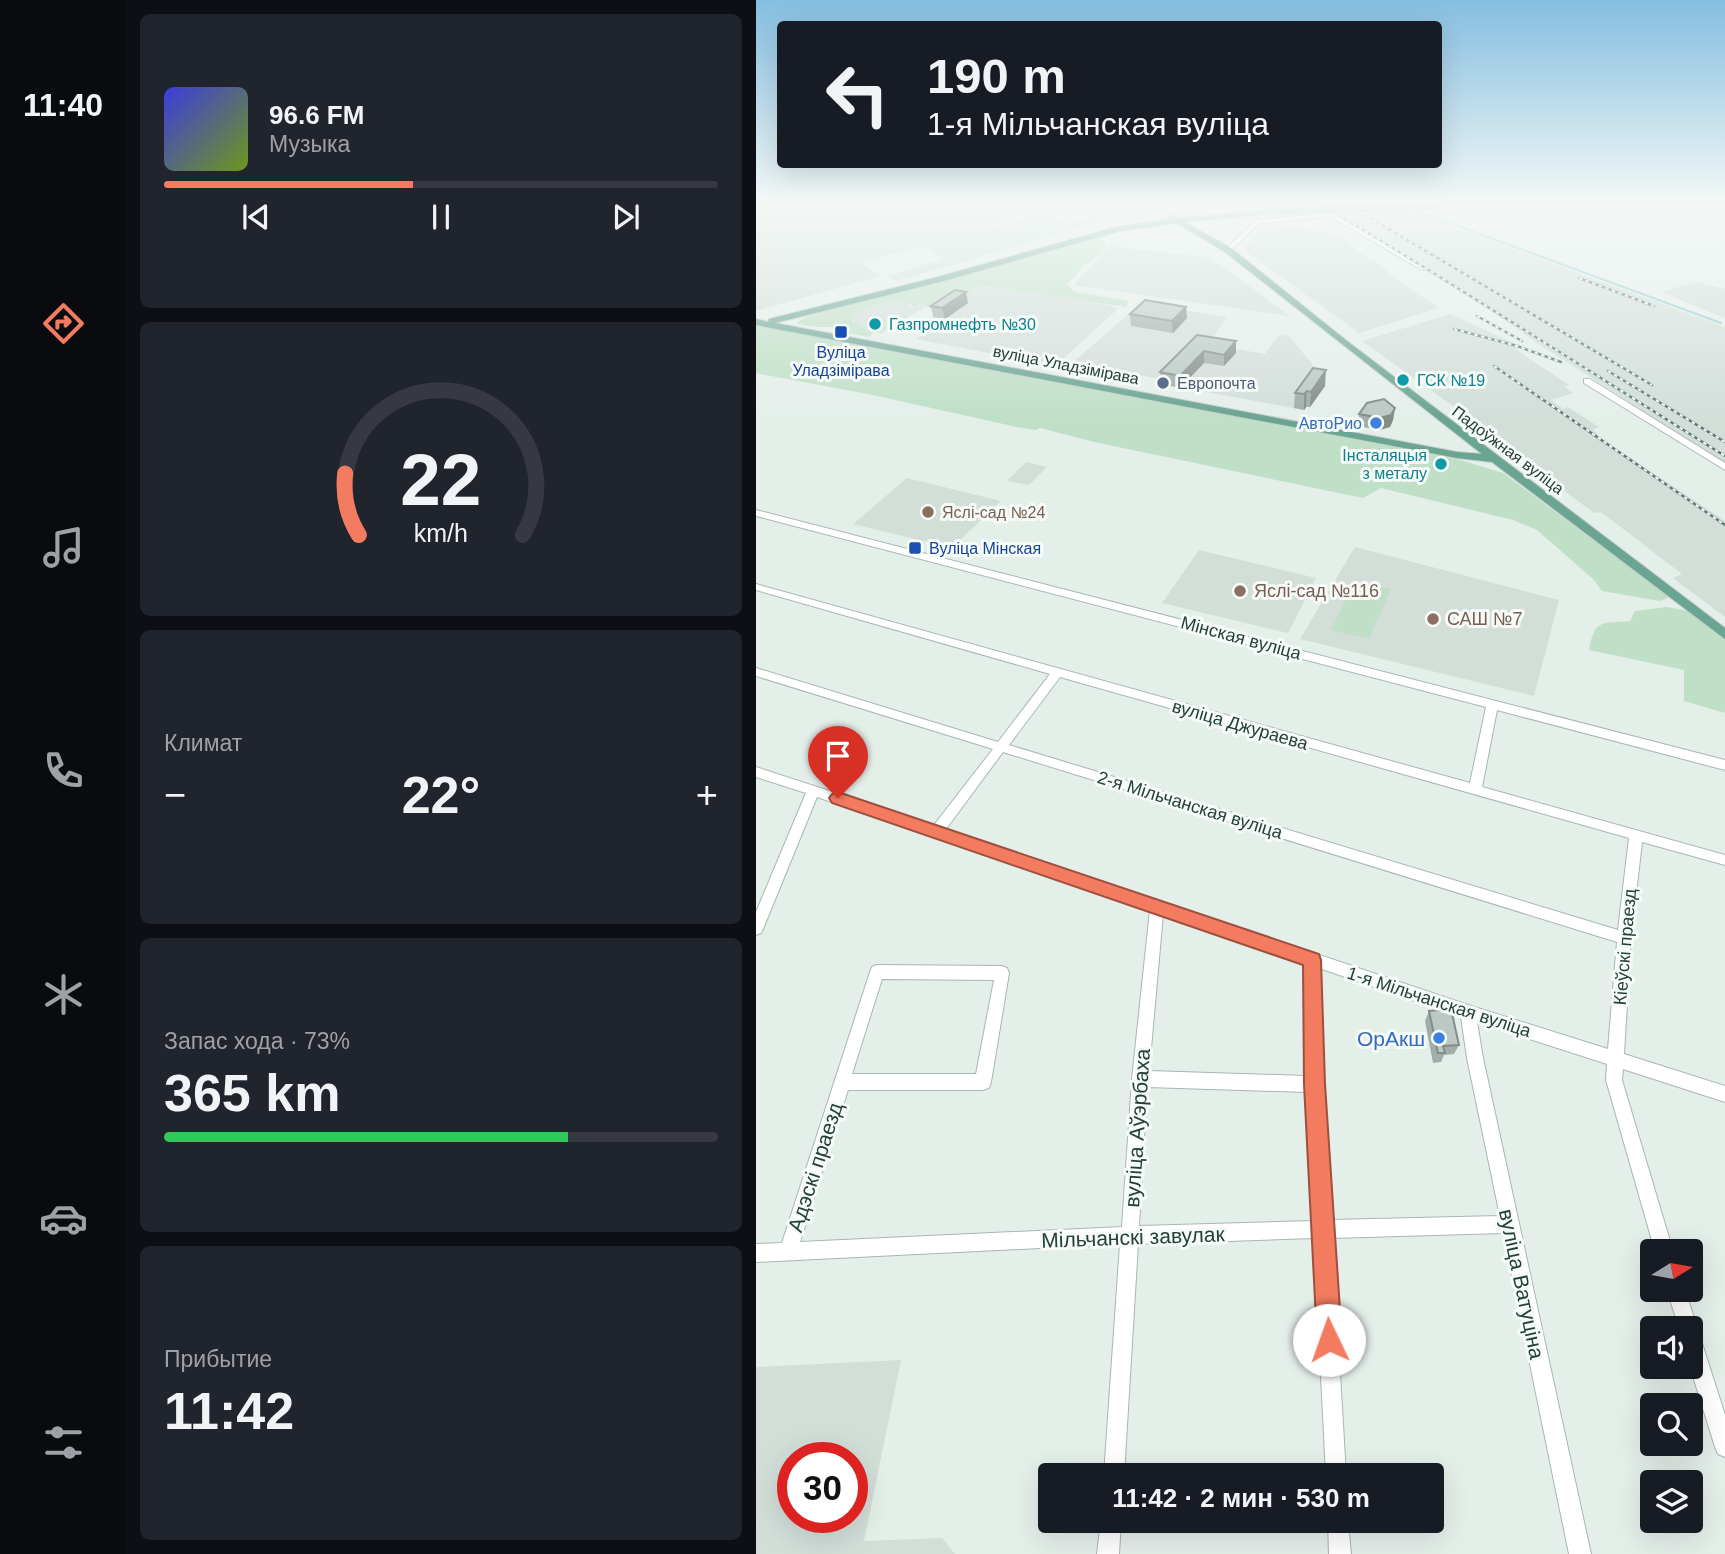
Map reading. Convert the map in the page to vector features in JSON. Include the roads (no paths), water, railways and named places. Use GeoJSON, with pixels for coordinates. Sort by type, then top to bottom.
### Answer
{"type":"FeatureCollection","features":[{"type":"Feature","properties":{"kind":"main road"},"geometry":{"type":"LineString","coordinates":[[760,322],[938,275]]}},
{"type":"Feature","properties":{"kind":"main road"},"geometry":{"type":"LineString","coordinates":[[790,322],[956,275]]}},
{"type":"Feature","properties":{"kind":"main road","name":"Падоўжная вуліца"},"geometry":{"type":"LineString","coordinates":[[1258,275],[1725,635]]}},
{"type":"Feature","properties":{"kind":"main road","name":"вуліца Уладзімірава"},"geometry":{"type":"LineString","coordinates":[[760,322],[790,322],[1457,455],[1495,459]]}},
{"type":"Feature","properties":{"kind":"street"},"geometry":{"type":"LineString","coordinates":[[1587,381],[1725,467]]}},
{"type":"Feature","properties":{"kind":"street","name":"Мінская вуліца"},"geometry":{"type":"LineString","coordinates":[[756,513],[1725,765]]}},
{"type":"Feature","properties":{"kind":"street","name":"вуліца Джураева"},"geometry":{"type":"LineString","coordinates":[[756,587],[1056,674],[1725,860]]}},
{"type":"Feature","properties":{"kind":"street","name":"2-я Мільчанская вуліца"},"geometry":{"type":"LineString","coordinates":[[756,672],[1624,938]]}},
{"type":"Feature","properties":{"kind":"street"},"geometry":{"type":"LineString","coordinates":[[937,831],[1056,674]]}},
{"type":"Feature","properties":{"kind":"street"},"geometry":{"type":"LineString","coordinates":[[1475,790],[1492,704]]}},
{"type":"Feature","properties":{"kind":"street","name":"1-я Мільчанская вуліца"},"geometry":{"type":"LineString","coordinates":[[756,772],[1468,1012],[1725,1094]]}},
{"type":"Feature","properties":{"kind":"street"},"geometry":{"type":"LineString","coordinates":[[756,929],[813,790]]}},
{"type":"Feature","properties":{"kind":"street","name":"Кіеўскі праезд"},"geometry":{"type":"LineString","coordinates":[[1636,836],[1624,938],[1614,1080],[1616,1095],[1660,1239]]}},
{"type":"Feature","properties":{"kind":"street","name":"вуліца Аўэрбаха"},"geometry":{"type":"LineString","coordinates":[[1115,1463],[1140,1079],[1157,908]]}},
{"type":"Feature","properties":{"kind":"street"},"geometry":{"type":"LineString","coordinates":[[1312,960],[1314,1084],[1335,1463]]}},
{"type":"Feature","properties":{"kind":"street","name":"Адэскі праезд"},"geometry":{"type":"LineString","coordinates":[[788,1252],[842,1082],[877,972],[1002,972],[983,1082],[842,1082]]}},
{"type":"Feature","properties":{"kind":"street","name":"вуліца Ватуціна"},"geometry":{"type":"LineString","coordinates":[[1468,1012],[1475,1058],[1580,1554]]}},
{"type":"Feature","properties":{"kind":"street"},"geometry":{"type":"LineString","coordinates":[[1140,1079],[1314,1084]]}},
{"type":"Feature","properties":{"kind":"street","name":"Мільчанскі завулак"},"geometry":{"type":"LineString","coordinates":[[756,1253],[1129,1235],[1510,1224]]}},
{"type":"Feature","properties":{"kind":"street"},"geometry":{"type":"LineString","coordinates":[[1703,1377],[1725,1447]]}},
{"type":"Feature","properties":{"kind":"street"},"geometry":{"type":"LineString","coordinates":[[1108,1554],[1110,1533]]}},
{"type":"Feature","properties":{"kind":"street"},"geometry":{"type":"LineString","coordinates":[[1339,1533],[1340,1554]]}},
{"type":"Feature","properties":{"kind":"waterway"},"geometry":{"type":"LineString","coordinates":[[1590,275],[1721,323]]}},
{"type":"Feature","properties":{"kind":"railway"},"geometry":{"type":"LineString","coordinates":[[1435,275],[1725,456]]}},
{"type":"Feature","properties":{"kind":"railway"},"geometry":{"type":"LineString","coordinates":[[1465,275],[1652,385]]}},
{"type":"Feature","properties":{"kind":"railway"},"geometry":{"type":"LineString","coordinates":[[1579,278],[1654,306]]}},
{"type":"Feature","properties":{"kind":"railway"},"geometry":{"type":"LineString","coordinates":[[1477,316],[1522,341]]}},
{"type":"Feature","properties":{"kind":"railway"},"geometry":{"type":"LineString","coordinates":[[1454,329],[1517,346],[1561,362]]}},
{"type":"Feature","properties":{"kind":"railway"},"geometry":{"type":"LineString","coordinates":[[1494,366],[1725,525]]}},
{"type":"Feature","properties":{"kind":"railway"},"geometry":{"type":"LineString","coordinates":[[1608,371],[1725,442]]}},
{"type":"Feature","properties":{"kind":"place","name":"Газпромнефть №30"},"geometry":{"type":"Point","coordinates":[875,324]}},
{"type":"Feature","properties":{"kind":"place","name":"Вуліца Уладзімірава"},"geometry":{"type":"Point","coordinates":[841,332]}},
{"type":"Feature","properties":{"kind":"place","name":"ГСК №19"},"geometry":{"type":"Point","coordinates":[1403,380]}},
{"type":"Feature","properties":{"kind":"place","name":"Европочта"},"geometry":{"type":"Point","coordinates":[1163,383]}},
{"type":"Feature","properties":{"kind":"place","name":"АвтоРио"},"geometry":{"type":"Point","coordinates":[1376,423]}},
{"type":"Feature","properties":{"kind":"place","name":"Інсталяцыя з металу"},"geometry":{"type":"Point","coordinates":[1441,464]}},
{"type":"Feature","properties":{"kind":"place","name":"Яслі-сад №24"},"geometry":{"type":"Point","coordinates":[928,512]}},
{"type":"Feature","properties":{"kind":"place","name":"Вуліца Мінская"},"geometry":{"type":"Point","coordinates":[915,548]}},
{"type":"Feature","properties":{"kind":"place","name":"Яслі-сад №116"},"geometry":{"type":"Point","coordinates":[1240,591]}},
{"type":"Feature","properties":{"kind":"place","name":"САШ №7"},"geometry":{"type":"Point","coordinates":[1433,619]}},
{"type":"Feature","properties":{"kind":"place","name":"ОрАкш"},"geometry":{"type":"Point","coordinates":[1439,1038]}}]}
